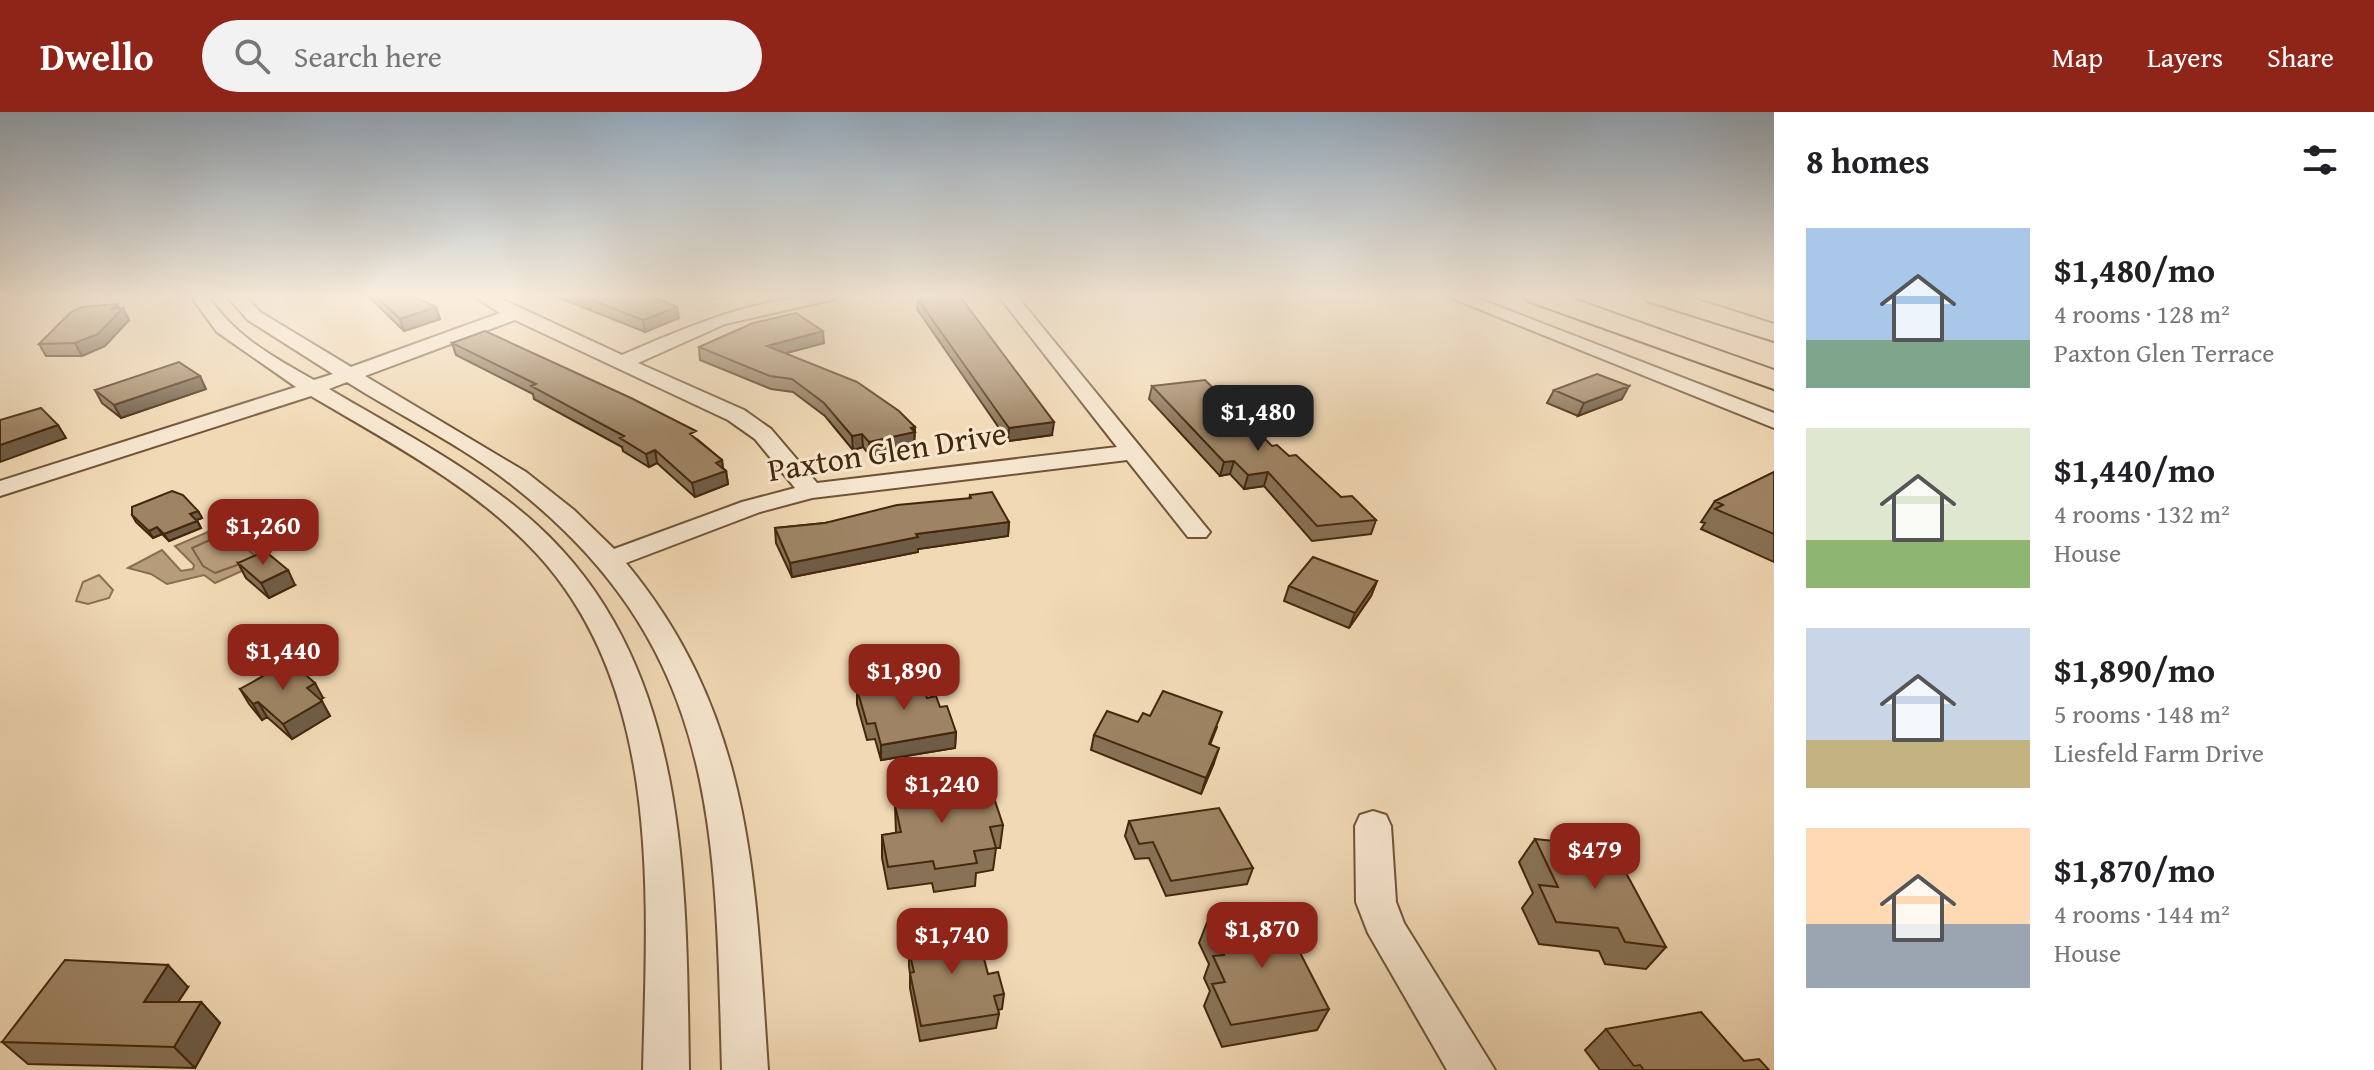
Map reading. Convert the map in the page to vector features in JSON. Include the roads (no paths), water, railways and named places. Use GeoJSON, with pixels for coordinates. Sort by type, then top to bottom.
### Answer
{"type":"FeatureCollection","features":[{"type":"Feature","properties":{"kind":"highway"},"geometry":{"type":"LineString","coordinates":[[1662,340],[1774,380]]}},
{"type":"Feature","properties":{"kind":"street"},"geometry":{"type":"LineString","coordinates":[[243,340],[490,500],[520,524],[579,588],[603,629],[644,731],[655,785],[666,922],[666,1070]]}},
{"type":"Feature","properties":{"kind":"street"},"geometry":{"type":"LineString","coordinates":[[292,340],[518,477],[573,520],[612,559],[643,598],[673,652],[697,708],[715,773],[733,858],[745,1070]]}},
{"type":"Feature","properties":{"kind":"street"},"geometry":{"type":"LineString","coordinates":[[0,489],[206,422],[241,414],[308,384],[430,340]]}},
{"type":"Feature","properties":{"kind":"street"},"geometry":{"type":"LineString","coordinates":[[574,340],[736,415],[763,434],[811,491]]}},
{"type":"Feature","properties":{"kind":"street"},"geometry":{"type":"LineString","coordinates":[[623,362],[674,340]]}},
{"type":"Feature","properties":{"kind":"street"},"geometry":{"type":"LineString","coordinates":[[1043,340],[1197,532]]}},
{"type":"Feature","properties":{"kind":"street"},"geometry":{"type":"LineString","coordinates":[[1567,340],[1774,421]]}},
{"type":"Feature","properties":{"kind":"street","name":"Paxton Glen Drive"},"geometry":{"type":"LineString","coordinates":[[612,559],[751,507],[811,491],[1133,452]]}},
{"type":"Feature","properties":{"kind":"street"},"geometry":{"type":"LineString","coordinates":[[1373,826],[1376,902],[1388,933],[1472,1070]]}},
{"type":"Feature","properties":{"kind":"water"},"geometry":{"type":"Polygon","coordinates":[[[236,520],[239,524],[235,526],[271,558],[215,583],[204,575],[167,584],[151,574],[128,568],[162,550],[181,571],[193,569],[194,565],[175,546],[236,520]]]}}]}
